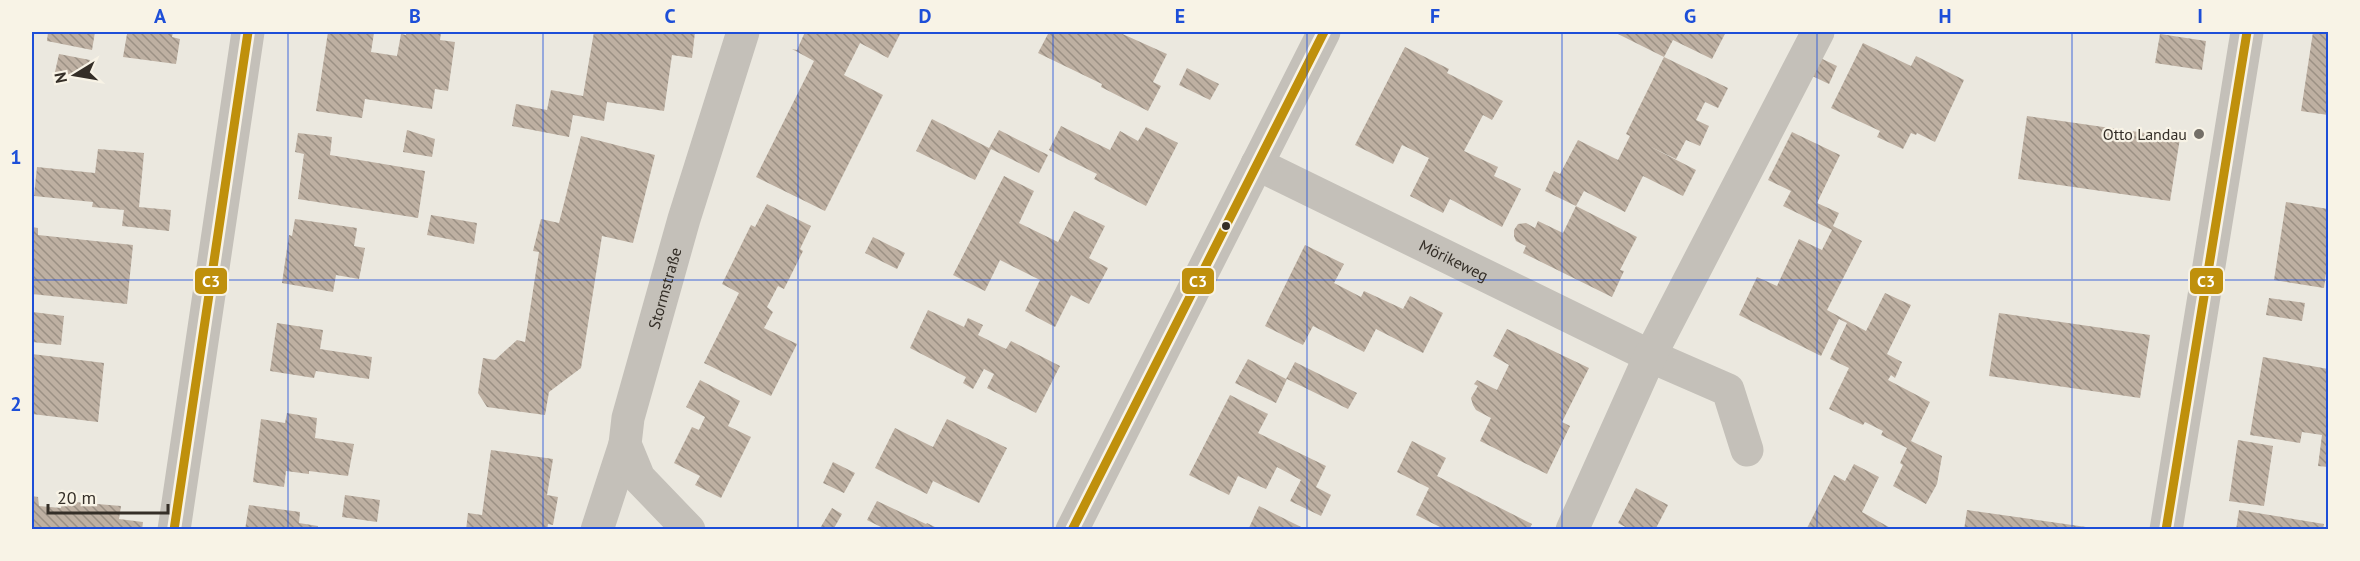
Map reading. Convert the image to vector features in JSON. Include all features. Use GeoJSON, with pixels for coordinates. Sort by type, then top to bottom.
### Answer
{"type":"FeatureCollection","features":[{"type":"Feature","properties":{"kind":"street"},"geometry":{"type":"LineString","coordinates":[[174,530],[248,32]]}},
{"type":"Feature","properties":{"kind":"street","name":"Stormstraße"},"geometry":{"type":"LineString","coordinates":[[597,530],[625,444],[628,418],[684,219],[743,32]]}},
{"type":"Feature","properties":{"kind":"street"},"geometry":{"type":"LineString","coordinates":[[1072,530],[1324,32]]}},
{"type":"Feature","properties":{"kind":"street"},"geometry":{"type":"LineString","coordinates":[[1572,530],[1650,356],[1818,32]]}},
{"type":"Feature","properties":{"kind":"street"},"geometry":{"type":"LineString","coordinates":[[2166,530],[2247,32]]}},
{"type":"Feature","properties":{"kind":"street","name":"Mörikeweg"},"geometry":{"type":"LineString","coordinates":[[1257,164],[1650,356],[1728,390],[1747,450]]}},
{"type":"Feature","properties":{"kind":"street"},"geometry":{"type":"LineString","coordinates":[[625,444],[639,478],[689,530]]}},
{"type":"Feature","properties":{"kind":"building"},"geometry":{"type":"Polygon","coordinates":[[[48,32],[95,32],[92,50],[47,41],[48,32]]]}},
{"type":"Feature","properties":{"kind":"building"},"geometry":{"type":"Polygon","coordinates":[[[122,32],[173,32],[172,37],[180,39],[176,64],[123,57],[127,34],[122,32]]]}},
{"type":"Feature","properties":{"kind":"building"},"geometry":{"type":"Polygon","coordinates":[[[328,32],[374,33],[371,52],[397,56],[401,34],[441,32],[440,40],[455,42],[448,91],[435,89],[432,109],[365,99],[362,118],[316,111],[328,32]]]}},
{"type":"Feature","properties":{"kind":"building"},"geometry":{"type":"Polygon","coordinates":[[[594,32],[695,32],[692,58],[672,55],[664,111],[607,102],[604,121],[573,115],[569,137],[512,126],[516,104],[547,110],[551,90],[583,96],[594,32]]]}},
{"type":"Feature","properties":{"kind":"building"},"geometry":{"type":"Polygon","coordinates":[[[805,32],[901,32],[888,58],[860,43],[844,75],[883,95],[825,211],[756,177],[814,61],[792,49],[797,50],[805,32]]]}},
{"type":"Feature","properties":{"kind":"building"},"geometry":{"type":"Polygon","coordinates":[[[1049,32],[1118,32],[1167,54],[1153,82],[1161,86],[1148,111],[1101,87],[1102,84],[1038,53],[1049,32]]]}},
{"type":"Feature","properties":{"kind":"building"},"geometry":{"type":"Polygon","coordinates":[[[1617,32],[1726,32],[1712,59],[1673,40],[1664,57],[1617,32]]]}},
{"type":"Feature","properties":{"kind":"building"},"geometry":{"type":"Polygon","coordinates":[[[2313,32],[2328,33],[2328,115],[2301,111],[2313,32]]]}},
{"type":"Feature","properties":{"kind":"building"},"geometry":{"type":"Polygon","coordinates":[[[2160,34],[2206,41],[2202,70],[2155,63],[2160,34]]]}},
{"type":"Feature","properties":{"kind":"building"},"geometry":{"type":"Polygon","coordinates":[[[1863,43],[1911,66],[1916,56],[1964,80],[1935,142],[1917,133],[1916,135],[1911,133],[1903,149],[1877,137],[1880,131],[1831,108],[1863,43]]]}},
{"type":"Feature","properties":{"kind":"building"},"geometry":{"type":"Polygon","coordinates":[[[1405,47],[1449,69],[1447,73],[1503,101],[1492,120],[1483,115],[1464,151],[1498,167],[1494,176],[1521,189],[1502,227],[1450,199],[1443,213],[1410,196],[1429,158],[1402,145],[1393,164],[1355,145],[1405,47]]]}},
{"type":"Feature","properties":{"kind":"building"},"geometry":{"type":"Polygon","coordinates":[[[59,54],[90,60],[86,78],[55,72],[59,54]]]}},
{"type":"Feature","properties":{"kind":"building"},"geometry":{"type":"Polygon","coordinates":[[[1814,55],[1837,66],[1829,84],[1806,73],[1814,55]]]}},
{"type":"Feature","properties":{"kind":"building"},"geometry":{"type":"Polygon","coordinates":[[[1664,57],[1728,88],[1718,108],[1705,102],[1696,120],[1709,126],[1700,146],[1686,140],[1676,159],[1649,146],[1696,170],[1683,196],[1643,176],[1625,212],[1584,191],[1576,206],[1545,191],[1554,171],[1560,174],[1578,140],[1618,160],[1630,136],[1626,134],[1664,57]]]}},
{"type":"Feature","properties":{"kind":"building"},"geometry":{"type":"Polygon","coordinates":[[[1187,68],[1219,84],[1210,100],[1179,85],[1187,68]]]}},
{"type":"Feature","properties":{"kind":"building"},"geometry":{"type":"Polygon","coordinates":[[[2027,116],[2180,138],[2170,201],[2018,179],[2027,116]]]}},
{"type":"Feature","properties":{"kind":"building"},"geometry":{"type":"Polygon","coordinates":[[[932,119],[989,148],[999,130],[1048,155],[1039,173],[991,149],[975,180],[916,151],[932,119]]]}},
{"type":"Feature","properties":{"kind":"building"},"geometry":{"type":"Polygon","coordinates":[[[1061,126],[1110,150],[1120,131],[1138,141],[1146,127],[1178,143],[1146,206],[1094,179],[1097,174],[1049,150],[1061,126]]]}},
{"type":"Feature","properties":{"kind":"building"},"geometry":{"type":"Polygon","coordinates":[[[407,130],[435,139],[432,157],[403,152],[407,130]]]}},
{"type":"Feature","properties":{"kind":"building"},"geometry":{"type":"Polygon","coordinates":[[[1792,132],[1840,155],[1817,203],[1839,213],[1833,226],[1862,241],[1827,310],[1866,331],[1885,293],[1911,305],[1887,354],[1902,362],[1895,378],[1891,375],[1888,380],[1930,402],[1911,441],[1942,456],[1937,484],[1926,504],[1893,486],[1903,465],[1900,463],[1907,448],[1881,435],[1883,431],[1865,422],[1863,425],[1829,409],[1849,368],[1830,359],[1847,323],[1839,319],[1821,356],[1739,315],[1757,277],[1777,286],[1799,239],[1822,250],[1832,230],[1783,206],[1791,191],[1768,180],[1792,132]]]}},
{"type":"Feature","properties":{"kind":"building"},"geometry":{"type":"Polygon","coordinates":[[[298,133],[332,137],[330,155],[425,171],[418,218],[298,199],[304,154],[295,152],[298,133]]]}},
{"type":"Feature","properties":{"kind":"building"},"geometry":{"type":"Polygon","coordinates":[[[581,136],[655,155],[633,243],[602,236],[581,368],[549,392],[545,415],[487,407],[478,393],[483,358],[495,360],[517,340],[525,342],[539,252],[533,251],[541,219],[559,223],[581,136]]]}},
{"type":"Feature","properties":{"kind":"building"},"geometry":{"type":"Polygon","coordinates":[[[98,149],[144,153],[139,207],[171,210],[169,231],[122,226],[124,210],[92,207],[93,202],[34,196],[37,167],[95,173],[98,149]]]}},
{"type":"Feature","properties":{"kind":"building"},"geometry":{"type":"Polygon","coordinates":[[[1004,176],[1034,191],[1019,223],[1058,242],[1074,211],[1105,226],[1089,258],[1108,268],[1089,304],[1071,295],[1055,327],[1025,311],[1040,280],[1000,260],[985,291],[953,275],[1004,176]]]}},
{"type":"Feature","properties":{"kind":"building"},"geometry":{"type":"Polygon","coordinates":[[[2286,202],[2328,209],[2328,273],[2326,273],[2324,288],[2274,280],[2286,202]]]}},
{"type":"Feature","properties":{"kind":"building"},"geometry":{"type":"Polygon","coordinates":[[[767,204],[811,226],[800,249],[803,251],[784,289],[778,286],[767,307],[773,312],[764,328],[797,344],[771,396],[704,363],[739,293],[722,284],[751,225],[755,227],[767,204]]]}},
{"type":"Feature","properties":{"kind":"building"},"geometry":{"type":"Polygon","coordinates":[[[1576,206],[1637,237],[1620,270],[1624,271],[1612,297],[1523,253],[1526,246],[1516,241],[1514,236],[1514,230],[1518,224],[1526,223],[1535,228],[1538,221],[1563,233],[1576,206]]]}},
{"type":"Feature","properties":{"kind":"building"},"geometry":{"type":"Polygon","coordinates":[[[431,215],[477,223],[474,244],[427,235],[431,215]]]}},
{"type":"Feature","properties":{"kind":"building"},"geometry":{"type":"Polygon","coordinates":[[[295,219],[357,228],[354,246],[365,248],[359,279],[336,275],[333,292],[282,283],[289,235],[292,236],[295,219]]]}},
{"type":"Feature","properties":{"kind":"building"},"geometry":{"type":"Polygon","coordinates":[[[32,227],[38,228],[38,235],[133,245],[127,304],[32,294],[32,227]]]}},
{"type":"Feature","properties":{"kind":"building"},"geometry":{"type":"Polygon","coordinates":[[[873,237],[905,253],[897,269],[865,253],[873,237]]]}},
{"type":"Feature","properties":{"kind":"building"},"geometry":{"type":"Polygon","coordinates":[[[1305,245],[1344,264],[1334,283],[1361,297],[1364,291],[1403,309],[1410,296],[1443,313],[1423,353],[1376,329],[1364,352],[1313,326],[1303,345],[1265,326],[1305,245]]]}},
{"type":"Feature","properties":{"kind":"building"},"geometry":{"type":"Polygon","coordinates":[[[2269,298],[2305,303],[2302,321],[2266,315],[2269,298]]]}},
{"type":"Feature","properties":{"kind":"building"},"geometry":{"type":"Polygon","coordinates":[[[928,310],[964,327],[968,318],[983,325],[978,335],[1006,349],[1011,341],[1060,366],[1036,413],[987,388],[994,374],[984,369],[973,389],[963,383],[966,377],[910,348],[928,310]]]}},
{"type":"Feature","properties":{"kind":"building"},"geometry":{"type":"Polygon","coordinates":[[[33,312],[64,316],[61,345],[32,342],[33,312]]]}},
{"type":"Feature","properties":{"kind":"building"},"geometry":{"type":"Polygon","coordinates":[[[1999,313],[2150,335],[2140,398],[1989,376],[1999,313]]]}},
{"type":"Feature","properties":{"kind":"building"},"geometry":{"type":"Polygon","coordinates":[[[277,323],[323,330],[320,349],[372,357],[369,379],[316,371],[314,378],[270,371],[277,323]]]}},
{"type":"Feature","properties":{"kind":"building"},"geometry":{"type":"Polygon","coordinates":[[[1507,329],[1589,368],[1562,422],[1570,426],[1547,474],[1480,441],[1491,418],[1476,410],[1473,405],[1471,398],[1478,386],[1474,384],[1477,380],[1497,390],[1509,365],[1493,356],[1507,329]]]}},
{"type":"Feature","properties":{"kind":"building"},"geometry":{"type":"Polygon","coordinates":[[[32,354],[104,363],[98,422],[32,414],[32,354]]]}},
{"type":"Feature","properties":{"kind":"building"},"geometry":{"type":"Polygon","coordinates":[[[2263,357],[2328,369],[2328,467],[2318,466],[2322,435],[2302,432],[2300,443],[2250,435],[2263,357]]]}},
{"type":"Feature","properties":{"kind":"building"},"geometry":{"type":"Polygon","coordinates":[[[1248,359],[1286,379],[1295,362],[1357,393],[1348,409],[1287,379],[1276,403],[1235,383],[1248,359]]]}},
{"type":"Feature","properties":{"kind":"building"},"geometry":{"type":"Polygon","coordinates":[[[700,380],[740,401],[728,426],[751,437],[721,498],[695,485],[700,476],[674,463],[692,427],[699,430],[705,417],[686,407],[700,380]]]}},
{"type":"Feature","properties":{"kind":"building"},"geometry":{"type":"Polygon","coordinates":[[[1230,395],[1268,414],[1258,433],[1326,466],[1316,487],[1331,495],[1321,516],[1290,501],[1301,480],[1277,467],[1266,489],[1238,476],[1229,495],[1189,475],[1230,395]]]}},
{"type":"Feature","properties":{"kind":"building"},"geometry":{"type":"Polygon","coordinates":[[[287,413],[317,418],[315,438],[354,444],[348,476],[309,471],[309,474],[286,471],[284,487],[253,482],[261,419],[285,423],[287,413]]]}},
{"type":"Feature","properties":{"kind":"building"},"geometry":{"type":"Polygon","coordinates":[[[947,419],[1007,448],[979,503],[933,481],[927,494],[875,468],[895,428],[933,447],[947,419]]]}},
{"type":"Feature","properties":{"kind":"building"},"geometry":{"type":"Polygon","coordinates":[[[2238,440],[2273,446],[2264,506],[2229,501],[2238,440]]]}},
{"type":"Feature","properties":{"kind":"building"},"geometry":{"type":"Polygon","coordinates":[[[1412,441],[1446,458],[1437,476],[1532,524],[1529,530],[1439,530],[1440,527],[1416,515],[1429,488],[1397,472],[1412,441]]]}},
{"type":"Feature","properties":{"kind":"building"},"geometry":{"type":"Polygon","coordinates":[[[491,450],[553,459],[547,495],[558,497],[553,525],[548,524],[547,530],[466,530],[468,513],[482,515],[491,450]]]}},
{"type":"Feature","properties":{"kind":"building"},"geometry":{"type":"Polygon","coordinates":[[[833,462],[855,473],[844,493],[823,483],[833,462]]]}},
{"type":"Feature","properties":{"kind":"building"},"geometry":{"type":"Polygon","coordinates":[[[1854,464],[1879,477],[1862,512],[1894,530],[1806,530],[1834,475],[1845,481],[1854,464]]]}},
{"type":"Feature","properties":{"kind":"building"},"geometry":{"type":"Polygon","coordinates":[[[1636,488],[1668,505],[1655,530],[1631,530],[1618,523],[1636,488]]]}},
{"type":"Feature","properties":{"kind":"building"},"geometry":{"type":"Polygon","coordinates":[[[345,495],[380,500],[377,522],[342,517],[345,495]]]}},
{"type":"Feature","properties":{"kind":"building"},"geometry":{"type":"Polygon","coordinates":[[[32,496],[38,497],[39,506],[61,508],[62,501],[121,506],[119,519],[143,522],[142,530],[32,530],[32,496]]]}},
{"type":"Feature","properties":{"kind":"building"},"geometry":{"type":"Polygon","coordinates":[[[877,501],[941,530],[883,530],[867,520],[877,501]]]}},
{"type":"Feature","properties":{"kind":"building"},"geometry":{"type":"Polygon","coordinates":[[[249,505],[300,512],[299,523],[318,526],[318,530],[245,530],[249,505]]]}},
{"type":"Feature","properties":{"kind":"building"},"geometry":{"type":"Polygon","coordinates":[[[1259,506],[1307,530],[1248,530],[1259,506]]]}},
{"type":"Feature","properties":{"kind":"building"},"geometry":{"type":"Polygon","coordinates":[[[832,508],[842,514],[833,530],[819,530],[832,508]]]}},
{"type":"Feature","properties":{"kind":"building"},"geometry":{"type":"Polygon","coordinates":[[[1967,510],[2093,528],[2092,530],[1964,530],[1967,510]]]}},
{"type":"Feature","properties":{"kind":"building"},"geometry":{"type":"Polygon","coordinates":[[[2239,510],[2324,524],[2323,530],[2236,530],[2239,510]]]}},
{"type":"Feature","properties":{"kind":"transit line","name":"C3"},"geometry":{"type":"LineString","coordinates":[[174,530],[248,32]]}},
{"type":"Feature","properties":{"kind":"transit line","name":"C3"},"geometry":{"type":"LineString","coordinates":[[1072,530],[1324,32]]}},
{"type":"Feature","properties":{"kind":"transit line","name":"C3"},"geometry":{"type":"LineString","coordinates":[[2166,530],[2247,32]]}},
{"type":"Feature","properties":{"kind":"place","name":"Otto Landau"},"geometry":{"type":"Point","coordinates":[2199,134]}}]}
